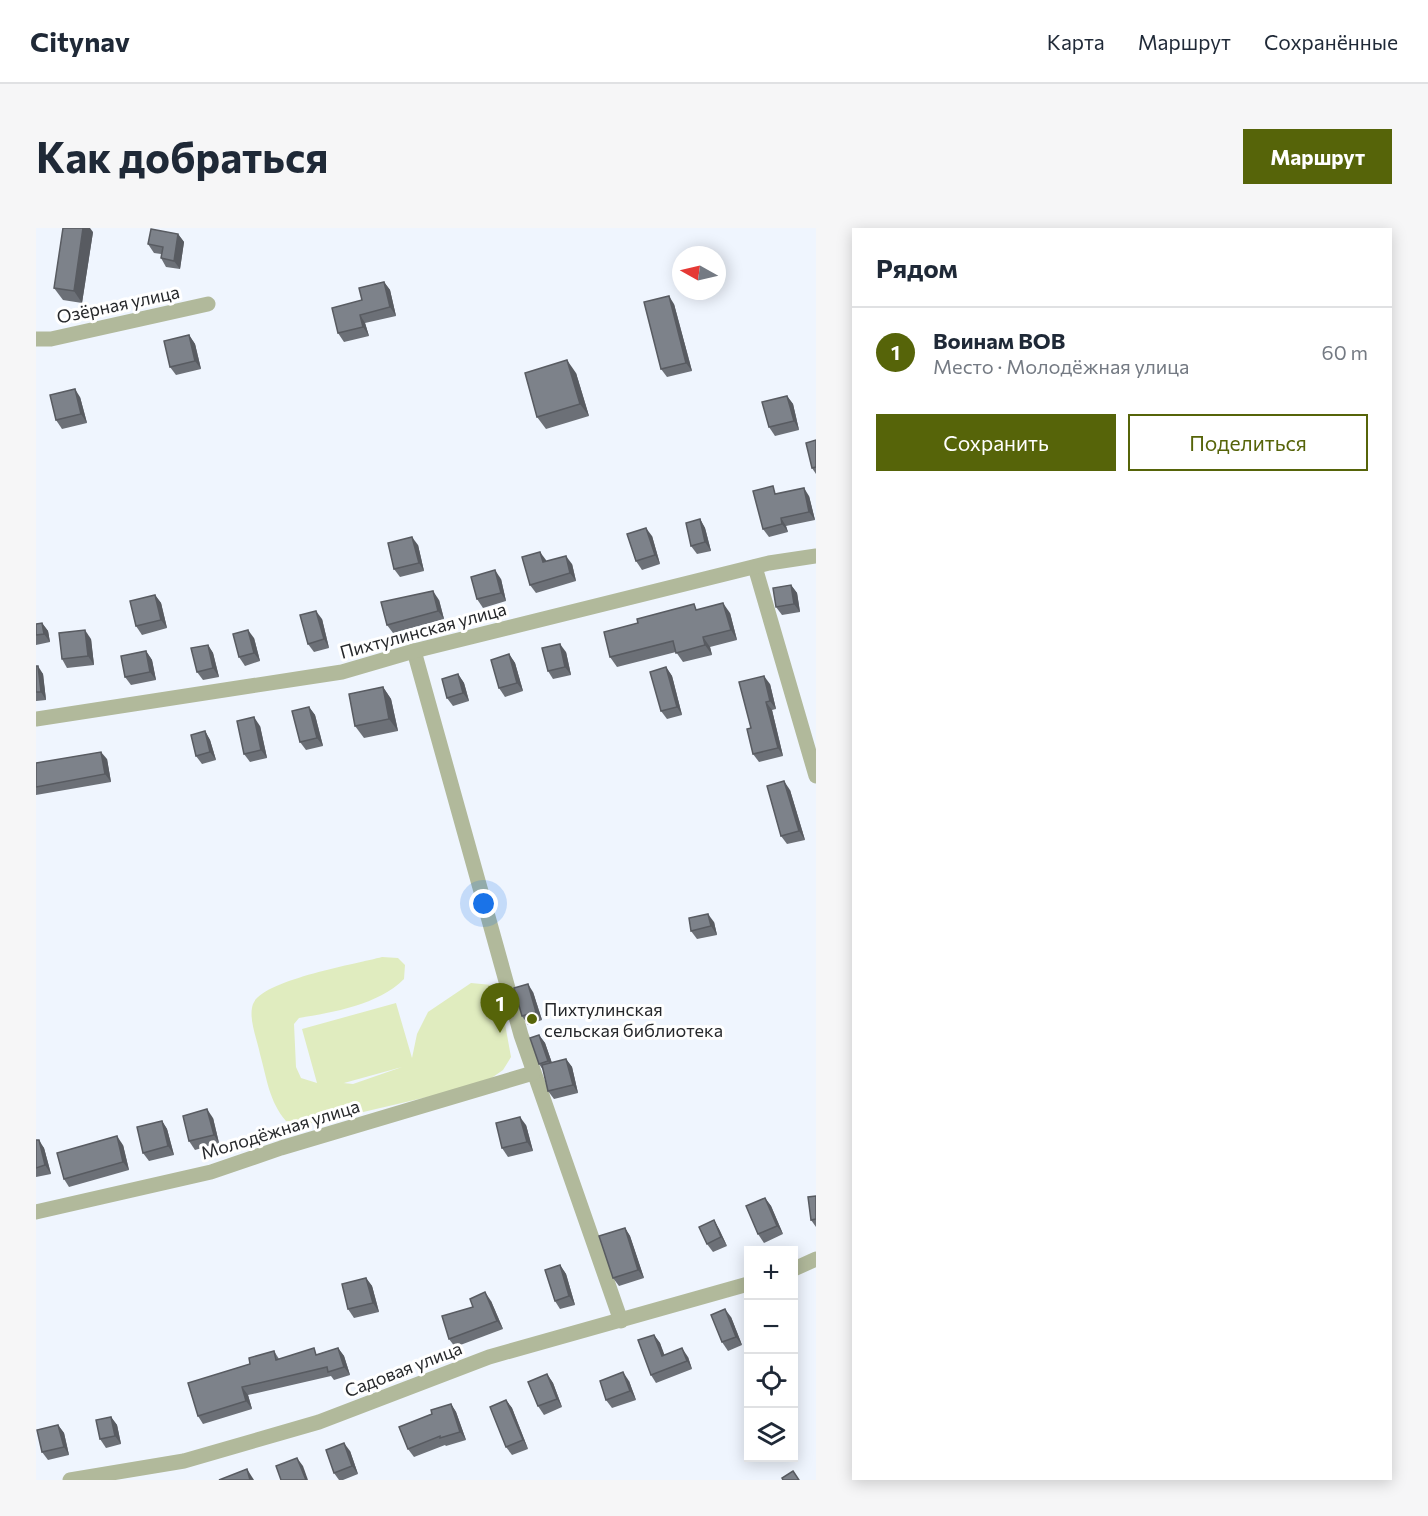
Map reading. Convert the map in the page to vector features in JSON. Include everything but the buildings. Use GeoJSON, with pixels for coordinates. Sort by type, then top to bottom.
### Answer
{"type":"FeatureCollection","features":[{"type":"Feature","properties":{"kind":"street","name":"Озёрная улица"},"geometry":{"type":"LineString","coordinates":[[36,339],[51,339],[208,304]]}},
{"type":"Feature","properties":{"kind":"street","name":"Пихтулинская улица"},"geometry":{"type":"LineString","coordinates":[[36,719],[342,672],[414,651],[755,567],[816,556]]}},
{"type":"Feature","properties":{"kind":"street"},"geometry":{"type":"LineString","coordinates":[[755,567],[816,776]]}},
{"type":"Feature","properties":{"kind":"street"},"geometry":{"type":"LineString","coordinates":[[414,651],[533,1073],[621,1321]]}},
{"type":"Feature","properties":{"kind":"street","name":"Молодёжная улица"},"geometry":{"type":"LineString","coordinates":[[36,1212],[211,1172],[280,1148],[533,1073]]}},
{"type":"Feature","properties":{"kind":"street"},"geometry":{"type":"LineString","coordinates":[[798,1267],[816,1259]]}},
{"type":"Feature","properties":{"kind":"street","name":"Садовая улица"},"geometry":{"type":"LineString","coordinates":[[70,1480],[184,1461],[218,1452],[319,1422],[489,1357],[744,1285]]}},
{"type":"Feature","properties":{"kind":"green space"},"geometry":{"type":"Polygon","coordinates":[[[382,957],[398,958],[405,965],[404,979],[393,988],[369,1001],[341,1010],[299,1018],[294,1024],[296,1067],[301,1078],[317,1083],[302,1029],[396,1003],[412,1058],[417,1034],[428,1012],[471,983],[492,985],[501,1002],[511,1057],[503,1070],[483,1084],[329,1120],[306,1124],[286,1121],[272,1098],[267,1081],[252,1022],[253,1004],[260,995],[291,980],[382,957]],[[402,1067],[343,1083],[353,1084],[402,1067]]]}},
{"type":"Feature","properties":{"kind":"place","name":"Пихтулинская сельская библиотека"},"geometry":{"type":"Point","coordinates":[532,1019]}},
{"type":"Feature","properties":{"kind":"place","name":"Воинам ВОВ"},"geometry":{"type":"Point","coordinates":[500,1033]}}]}
